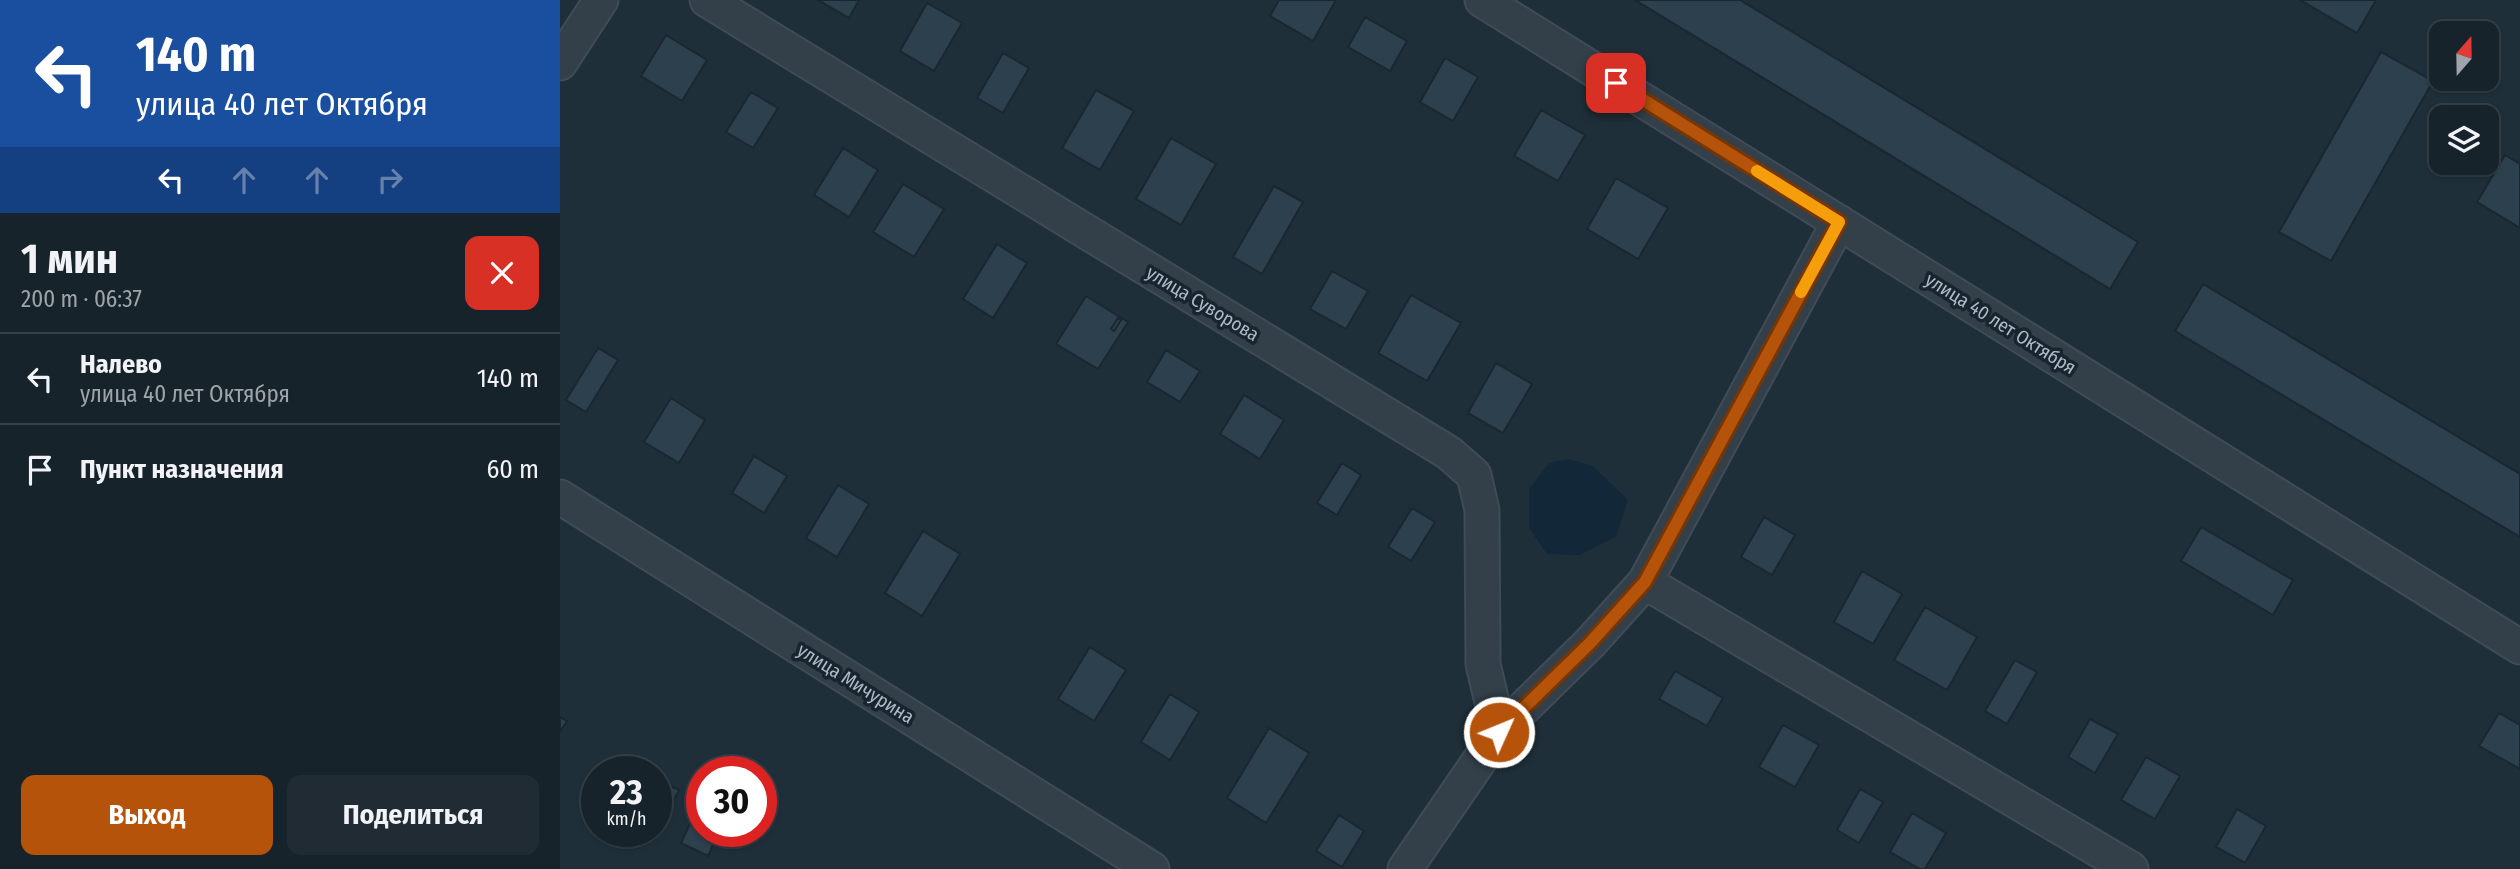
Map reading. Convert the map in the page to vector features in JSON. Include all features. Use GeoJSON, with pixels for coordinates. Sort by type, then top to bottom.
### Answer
{"type":"FeatureCollection","features":[{"type":"Feature","properties":{"kind":"street"},"geometry":{"type":"LineString","coordinates":[[560,63],[601,0]]}},
{"type":"Feature","properties":{"kind":"street","name":"улица Суворова"},"geometry":{"type":"LineString","coordinates":[[707,0],[1449,453],[1474,475],[1482,510],[1483,664],[1499,732]]}},
{"type":"Feature","properties":{"kind":"street","name":"улица 40 лет Октября"},"geometry":{"type":"LineString","coordinates":[[1482,0],[2520,647]]}},
{"type":"Feature","properties":{"kind":"street"},"geometry":{"type":"LineString","coordinates":[[1405,869],[1499,732],[1590,643],[1645,582],[1839,222]]}},
{"type":"Feature","properties":{"kind":"street","name":"улица Мичурина"},"geometry":{"type":"LineString","coordinates":[[560,497],[1152,869]]}},
{"type":"Feature","properties":{"kind":"street"},"geometry":{"type":"LineString","coordinates":[[1645,582],[2131,869]]}},
{"type":"Feature","properties":{"kind":"water"},"geometry":{"type":"Polygon","coordinates":[[[1569,459],[1593,466],[1628,500],[1616,537],[1580,555],[1547,554],[1529,528],[1529,489],[1549,463],[1569,459]]]}},
{"type":"Feature","properties":{"kind":"building"},"geometry":{"type":"Polygon","coordinates":[[[818,0],[859,0],[849,18],[818,0]]]}},
{"type":"Feature","properties":{"kind":"building"},"geometry":{"type":"Polygon","coordinates":[[[1279,0],[1336,0],[1313,41],[1270,16],[1279,0]]]}},
{"type":"Feature","properties":{"kind":"building"},"geometry":{"type":"Polygon","coordinates":[[[1635,0],[1740,0],[2138,242],[2110,289],[1635,0]]]}},
{"type":"Feature","properties":{"kind":"building"},"geometry":{"type":"Polygon","coordinates":[[[2300,0],[2376,0],[2357,33],[2300,0]]]}},
{"type":"Feature","properties":{"kind":"building"},"geometry":{"type":"Polygon","coordinates":[[[927,3],[962,23],[934,71],[900,51],[927,3]]]}},
{"type":"Feature","properties":{"kind":"building"},"geometry":{"type":"Polygon","coordinates":[[[1365,17],[1407,41],[1390,71],[1348,47],[1365,17]]]}},
{"type":"Feature","properties":{"kind":"building"},"geometry":{"type":"Polygon","coordinates":[[[666,35],[707,60],[682,101],[641,76],[666,35]]]}},
{"type":"Feature","properties":{"kind":"building"},"geometry":{"type":"Polygon","coordinates":[[[2381,52],[2429,79],[2429,88],[2331,261],[2279,232],[2381,52]]]}},
{"type":"Feature","properties":{"kind":"building"},"geometry":{"type":"Polygon","coordinates":[[[1003,53],[1029,68],[1003,113],[977,98],[1003,53]]]}},
{"type":"Feature","properties":{"kind":"building"},"geometry":{"type":"Polygon","coordinates":[[[1445,58],[1478,77],[1453,121],[1420,102],[1445,58]]]}},
{"type":"Feature","properties":{"kind":"building"},"geometry":{"type":"Polygon","coordinates":[[[1096,90],[1134,111],[1100,170],[1062,148],[1096,90]]]}},
{"type":"Feature","properties":{"kind":"building"},"geometry":{"type":"Polygon","coordinates":[[[751,92],[778,108],[753,148],[726,132],[751,92]]]}},
{"type":"Feature","properties":{"kind":"building"},"geometry":{"type":"Polygon","coordinates":[[[1541,110],[1585,135],[1558,181],[1514,156],[1541,110]]]}},
{"type":"Feature","properties":{"kind":"building"},"geometry":{"type":"Polygon","coordinates":[[[1171,138],[1216,164],[1181,225],[1136,199],[1171,138]]]}},
{"type":"Feature","properties":{"kind":"building"},"geometry":{"type":"Polygon","coordinates":[[[843,148],[878,170],[849,217],[814,195],[843,148]]]}},
{"type":"Feature","properties":{"kind":"building"},"geometry":{"type":"Polygon","coordinates":[[[2505,155],[2520,164],[2520,228],[2477,202],[2493,175],[2499,175],[2499,165],[2505,155]]]}},
{"type":"Feature","properties":{"kind":"building"},"geometry":{"type":"Polygon","coordinates":[[[1616,178],[1668,208],[1638,259],[1587,229],[1616,178]]]}},
{"type":"Feature","properties":{"kind":"building"},"geometry":{"type":"Polygon","coordinates":[[[903,184],[944,209],[914,257],[873,232],[903,184]]]}},
{"type":"Feature","properties":{"kind":"building"},"geometry":{"type":"Polygon","coordinates":[[[1274,186],[1303,202],[1262,274],[1233,257],[1274,186]]]}},
{"type":"Feature","properties":{"kind":"building"},"geometry":{"type":"Polygon","coordinates":[[[997,244],[1027,263],[993,318],[963,299],[997,244]]]}},
{"type":"Feature","properties":{"kind":"building"},"geometry":{"type":"Polygon","coordinates":[[[1332,271],[1368,291],[1346,329],[1310,309],[1332,271]]]}},
{"type":"Feature","properties":{"kind":"building"},"geometry":{"type":"Polygon","coordinates":[[[2203,284],[2520,474],[2520,537],[2175,331],[2203,284]]]}},
{"type":"Feature","properties":{"kind":"building"},"geometry":{"type":"Polygon","coordinates":[[[1411,295],[1461,323],[1427,381],[1378,353],[1411,295]]]}},
{"type":"Feature","properties":{"kind":"building"},"geometry":{"type":"Polygon","coordinates":[[[1086,296],[1128,322],[1098,369],[1056,344],[1086,296]]]}},
{"type":"Feature","properties":{"kind":"building"},"geometry":{"type":"Polygon","coordinates":[[[1118,318],[1121,320],[1114,331],[1111,329],[1118,318]]]}},
{"type":"Feature","properties":{"kind":"building"},"geometry":{"type":"Polygon","coordinates":[[[598,348],[618,360],[586,412],[566,400],[598,348]]]}},
{"type":"Feature","properties":{"kind":"building"},"geometry":{"type":"Polygon","coordinates":[[[1166,350],[1200,371],[1180,402],[1147,382],[1166,350]]]}},
{"type":"Feature","properties":{"kind":"building"},"geometry":{"type":"Polygon","coordinates":[[[1496,363],[1532,384],[1503,433],[1468,413],[1496,363]]]}},
{"type":"Feature","properties":{"kind":"building"},"geometry":{"type":"Polygon","coordinates":[[[1244,395],[1284,420],[1260,459],[1220,434],[1244,395]]]}},
{"type":"Feature","properties":{"kind":"building"},"geometry":{"type":"Polygon","coordinates":[[[671,398],[705,420],[679,463],[644,442],[671,398]]]}},
{"type":"Feature","properties":{"kind":"building"},"geometry":{"type":"Polygon","coordinates":[[[754,456],[787,476],[764,513],[732,493],[754,456]]]}},
{"type":"Feature","properties":{"kind":"building"},"geometry":{"type":"Polygon","coordinates":[[[1342,463],[1361,475],[1337,515],[1317,503],[1342,463]]]}},
{"type":"Feature","properties":{"kind":"building"},"geometry":{"type":"Polygon","coordinates":[[[838,485],[869,504],[837,557],[806,538],[838,485]]]}},
{"type":"Feature","properties":{"kind":"building"},"geometry":{"type":"Polygon","coordinates":[[[1412,508],[1435,522],[1411,561],[1388,547],[1412,508]]]}},
{"type":"Feature","properties":{"kind":"building"},"geometry":{"type":"Polygon","coordinates":[[[1764,517],[1795,535],[1772,575],[1741,557],[1764,517]]]}},
{"type":"Feature","properties":{"kind":"building"},"geometry":{"type":"Polygon","coordinates":[[[2201,527],[2293,580],[2273,615],[2181,561],[2201,527]]]}},
{"type":"Feature","properties":{"kind":"building"},"geometry":{"type":"Polygon","coordinates":[[[923,531],[960,554],[922,616],[885,593],[923,531]]]}},
{"type":"Feature","properties":{"kind":"building"},"geometry":{"type":"Polygon","coordinates":[[[1862,571],[1902,594],[1873,644],[1834,622],[1862,571]]]}},
{"type":"Feature","properties":{"kind":"building"},"geometry":{"type":"Polygon","coordinates":[[[1925,607],[1977,637],[1947,690],[1894,660],[1925,607]]]}},
{"type":"Feature","properties":{"kind":"building"},"geometry":{"type":"Polygon","coordinates":[[[1090,647],[1126,670],[1094,721],[1058,699],[1090,647]]]}},
{"type":"Feature","properties":{"kind":"building"},"geometry":{"type":"Polygon","coordinates":[[[2015,660],[2037,672],[2007,724],[1985,711],[2015,660]]]}},
{"type":"Feature","properties":{"kind":"building"},"geometry":{"type":"Polygon","coordinates":[[[1675,671],[1723,698],[1707,726],[1659,699],[1675,671]]]}},
{"type":"Feature","properties":{"kind":"building"},"geometry":{"type":"Polygon","coordinates":[[[1170,694],[1199,712],[1170,760],[1141,742],[1170,694]]]}},
{"type":"Feature","properties":{"kind":"building"},"geometry":{"type":"Polygon","coordinates":[[[2499,713],[2520,725],[2520,769],[2479,746],[2499,713]]]}},
{"type":"Feature","properties":{"kind":"building"},"geometry":{"type":"Polygon","coordinates":[[[560,717],[567,721],[560,732],[560,717]]]}},
{"type":"Feature","properties":{"kind":"building"},"geometry":{"type":"Polygon","coordinates":[[[2090,719],[2118,734],[2095,773],[2068,757],[2090,719]]]}},
{"type":"Feature","properties":{"kind":"building"},"geometry":{"type":"Polygon","coordinates":[[[1783,725],[1819,745],[1795,787],[1759,767],[1783,725]]]}},
{"type":"Feature","properties":{"kind":"building"},"geometry":{"type":"Polygon","coordinates":[[[1269,728],[1309,753],[1266,823],[1227,798],[1269,728]]]}},
{"type":"Feature","properties":{"kind":"building"},"geometry":{"type":"Polygon","coordinates":[[[2146,757],[2180,776],[2155,819],[2121,800],[2146,757]]]}},
{"type":"Feature","properties":{"kind":"building"},"geometry":{"type":"Polygon","coordinates":[[[672,787],[679,790],[672,804],[672,787]]]}},
{"type":"Feature","properties":{"kind":"building"},"geometry":{"type":"Polygon","coordinates":[[[1860,789],[1883,802],[1859,843],[1837,830],[1860,789]]]}},
{"type":"Feature","properties":{"kind":"building"},"geometry":{"type":"Polygon","coordinates":[[[2237,809],[2266,826],[2245,863],[2216,847],[2237,809]]]}},
{"type":"Feature","properties":{"kind":"building"},"geometry":{"type":"Polygon","coordinates":[[[1912,813],[1946,833],[1925,869],[1920,869],[1890,852],[1912,813]]]}},
{"type":"Feature","properties":{"kind":"building"},"geometry":{"type":"Polygon","coordinates":[[[1339,815],[1364,831],[1342,867],[1316,851],[1339,815]]]}},
{"type":"Feature","properties":{"kind":"building"},"geometry":{"type":"Polygon","coordinates":[[[686,832],[686,845],[681,843],[686,832]]]}},
{"type":"Feature","properties":{"kind":"building"},"geometry":{"type":"Polygon","coordinates":[[[689,847],[712,847],[708,856],[689,847]]]}},
{"type":"Feature","properties":{"kind":"slow traffic"},"geometry":{"type":"LineString","coordinates":[[1757,171],[1839,222],[1801,292]]}},
{"type":"Feature","properties":{"kind":"route"},"geometry":{"type":"LineString","coordinates":[[1499,732],[1590,643],[1645,582],[1839,222],[1616,83]]}}]}
